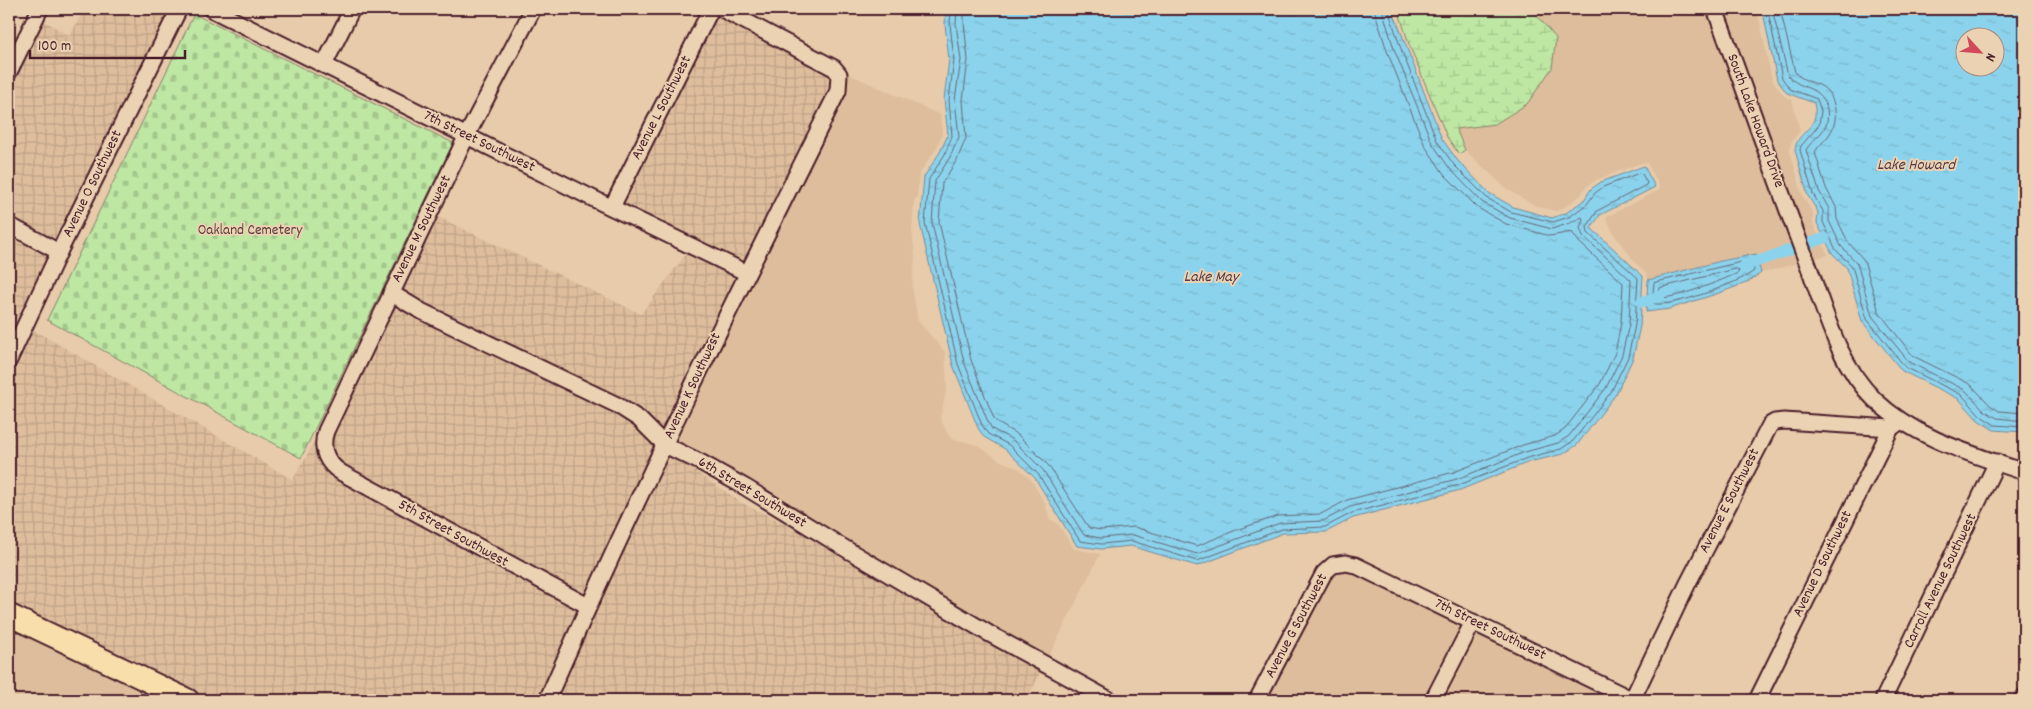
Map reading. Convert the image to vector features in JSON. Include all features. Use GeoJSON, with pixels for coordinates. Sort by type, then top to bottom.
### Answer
{"type":"FeatureCollection","features":[{"type":"Feature","properties":{"kind":"highway"},"geometry":{"type":"LineString","coordinates":[[9,615],[188,700]]}},
{"type":"Feature","properties":{"kind":"street"},"geometry":{"type":"LineString","coordinates":[[9,72],[40,9]]}},
{"type":"Feature","properties":{"kind":"street","name":"Avenue O Southwest"},"geometry":{"type":"LineString","coordinates":[[9,360],[59,252],[179,9]]}},
{"type":"Feature","properties":{"kind":"street","name":"7th Street Southwest"},"geometry":{"type":"LineString","coordinates":[[211,9],[747,273]]}},
{"type":"Feature","properties":{"kind":"street"},"geometry":{"type":"LineString","coordinates":[[324,65],[352,9]]}},
{"type":"Feature","properties":{"kind":"street","name":"Avenue M Southwest"},"geometry":{"type":"LineString","coordinates":[[324,454],[323,439],[326,431],[467,135],[533,9]]}},
{"type":"Feature","properties":{"kind":"street","name":"Avenue L Southwest"},"geometry":{"type":"LineString","coordinates":[[612,207],[710,9]]}},
{"type":"Feature","properties":{"kind":"street","name":"Avenue K Southwest"},"geometry":{"type":"LineString","coordinates":[[548,700],[588,606],[747,273],[838,91],[840,83],[839,74],[830,66],[722,9]]}},
{"type":"Feature","properties":{"kind":"street","name":"South Lake Howard Drive"},"geometry":{"type":"LineString","coordinates":[[1715,9],[1808,265],[1825,319],[1838,347],[1854,372],[1896,425]]}},
{"type":"Feature","properties":{"kind":"street"},"geometry":{"type":"LineString","coordinates":[[9,224],[59,252]]}},
{"type":"Feature","properties":{"kind":"street","name":"6th Street Southwest"},"geometry":{"type":"LineString","coordinates":[[391,293],[421,311],[618,404],[639,419],[665,445],[745,487],[840,546],[980,628],[1110,700]]}},
{"type":"Feature","properties":{"kind":"street","name":"Avenue E Southwest"},"geometry":{"type":"LineString","coordinates":[[1633,700],[1687,585],[1764,433],[1770,425],[1774,422],[1784,421],[1896,425]]}},
{"type":"Feature","properties":{"kind":"street"},"geometry":{"type":"LineString","coordinates":[[1896,425],[2024,472]]}},
{"type":"Feature","properties":{"kind":"street","name":"Avenue D Southwest"},"geometry":{"type":"LineString","coordinates":[[1757,700],[1896,425]]}},
{"type":"Feature","properties":{"kind":"street","name":"5th Street Southwest"},"geometry":{"type":"LineString","coordinates":[[324,454],[333,467],[342,473],[588,606]]}},
{"type":"Feature","properties":{"kind":"street","name":"Carroll Avenue Southwest"},"geometry":{"type":"LineString","coordinates":[[1883,700],[1997,462]]}},
{"type":"Feature","properties":{"kind":"street","name":"7th Street Southwest"},"geometry":{"type":"LineString","coordinates":[[1346,563],[1362,568],[1473,622],[1611,696],[1633,700]]}},
{"type":"Feature","properties":{"kind":"street","name":"Avenue G Southwest"},"geometry":{"type":"LineString","coordinates":[[1257,700],[1324,573],[1333,565],[1346,563]]}},
{"type":"Feature","properties":{"kind":"street"},"geometry":{"type":"LineString","coordinates":[[1433,700],[1473,622]]}},
{"type":"Feature","properties":{"kind":"shaded area"},"geometry":{"type":"Polygon","coordinates":[[[84,9],[173,9],[56,244],[9,218],[9,86],[41,19],[70,36],[84,9]]]}},
{"type":"Feature","properties":{"kind":"shaded area"},"geometry":{"type":"Polygon","coordinates":[[[1531,9],[1709,9],[1801,262],[1761,273],[1756,254],[1648,280],[1647,274],[1615,236],[1606,217],[1659,190],[1659,185],[1647,163],[1644,162],[1598,179],[1587,186],[1580,196],[1556,211],[1536,206],[1508,190],[1465,150],[1455,129],[1495,124],[1556,38],[1531,9]]]}},
{"type":"Feature","properties":{"kind":"shaded area"},"geometry":{"type":"Polygon","coordinates":[[[1721,9],[1754,9],[1759,18],[1772,80],[1784,96],[1792,100],[1800,131],[1791,142],[1790,151],[1803,197],[1813,213],[1813,224],[1828,255],[1812,259],[1721,9]]]}},
{"type":"Feature","properties":{"kind":"shaded area"},"geometry":{"type":"Polygon","coordinates":[[[716,12],[833,75],[832,88],[744,265],[620,205],[716,12]]]}},
{"type":"Feature","properties":{"kind":"shaded area"},"geometry":{"type":"Polygon","coordinates":[[[844,72],[940,115],[942,134],[936,149],[919,174],[917,197],[914,201],[912,230],[915,257],[912,287],[918,321],[945,352],[947,387],[940,419],[950,438],[977,445],[999,460],[1020,469],[1031,480],[1045,503],[1050,519],[1058,524],[1074,549],[1100,554],[1047,660],[673,443],[847,76],[844,72]]]}},
{"type":"Feature","properties":{"kind":"shaded area"},"geometry":{"type":"Polygon","coordinates":[[[436,216],[641,314],[689,250],[739,275],[663,436],[399,291],[436,216]]]}},
{"type":"Feature","properties":{"kind":"shaded area"},"geometry":{"type":"Polygon","coordinates":[[[9,231],[52,254],[9,346],[9,231]]]}},
{"type":"Feature","properties":{"kind":"shaded area"},"geometry":{"type":"Polygon","coordinates":[[[394,301],[628,417],[658,446],[585,598],[345,469],[330,452],[331,433],[394,301]]]}},
{"type":"Feature","properties":{"kind":"shaded area"},"geometry":{"type":"Polygon","coordinates":[[[30,328],[293,480],[319,431],[318,450],[581,608],[541,700],[199,700],[9,609],[9,374],[30,328]]]}},
{"type":"Feature","properties":{"kind":"shaded area"},"geometry":{"type":"Polygon","coordinates":[[[668,453],[744,504],[822,541],[1042,669],[1027,700],[554,700],[594,609],[668,453]]]}},
{"type":"Feature","properties":{"kind":"shaded area"},"geometry":{"type":"Polygon","coordinates":[[[1347,569],[1465,624],[1427,700],[1264,700],[1333,571],[1347,569]]]}},
{"type":"Feature","properties":{"kind":"shaded area"},"geometry":{"type":"Polygon","coordinates":[[[9,621],[175,700],[9,700],[9,621]]]}},
{"type":"Feature","properties":{"kind":"shaded area"},"geometry":{"type":"Polygon","coordinates":[[[1476,629],[1606,693],[1602,700],[1440,700],[1476,629]]]}},
{"type":"Feature","properties":{"kind":"green space"},"geometry":{"type":"Polygon","coordinates":[[[1398,9],[1531,9],[1556,38],[1552,68],[1527,104],[1495,124],[1456,129],[1465,150],[1459,154],[1447,137],[1409,44],[1398,9]]]}},
{"type":"Feature","properties":{"kind":"green space","name":"Oakland Cemetery"},"geometry":{"type":"Polygon","coordinates":[[[194,14],[453,143],[301,458],[47,320],[194,14]]]}},
{"type":"Feature","properties":{"kind":"water","name":"Lake May"},"geometry":{"type":"Polygon","coordinates":[[[946,9],[1392,9],[1442,139],[1458,161],[1489,193],[1513,207],[1552,218],[1566,213],[1584,200],[1591,189],[1601,182],[1644,166],[1655,187],[1600,215],[1591,228],[1643,276],[1640,326],[1633,358],[1616,394],[1577,445],[1563,454],[1529,462],[1460,490],[1353,518],[1326,532],[1283,533],[1197,566],[1131,546],[1101,549],[1077,546],[1035,478],[1005,449],[984,437],[978,428],[953,365],[920,224],[924,177],[948,135],[944,99],[949,60],[945,24],[946,9]]]}},
{"type":"Feature","properties":{"kind":"water","name":"Lake Howard"},"geometry":{"type":"Polygon","coordinates":[[[1759,9],[2024,9],[2024,432],[1994,430],[1978,420],[1959,399],[1902,371],[1862,321],[1847,268],[1832,253],[1817,223],[1818,212],[1808,196],[1795,150],[1800,138],[1812,125],[1815,112],[1814,103],[1787,93],[1777,80],[1764,17],[1759,9]]]}},
{"type":"Feature","properties":{"kind":"water"},"geometry":{"type":"Polygon","coordinates":[[[1756,254],[1761,273],[1746,283],[1669,309],[1646,312],[1648,280],[1756,254]]]}},
{"type":"Feature","properties":{"kind":"waterway"},"geometry":{"type":"LineString","coordinates":[[1744,266],[1825,238]]}},
{"type":"Feature","properties":{"kind":"waterway"},"geometry":{"type":"LineString","coordinates":[[1641,302],[1660,296]]}}]}
